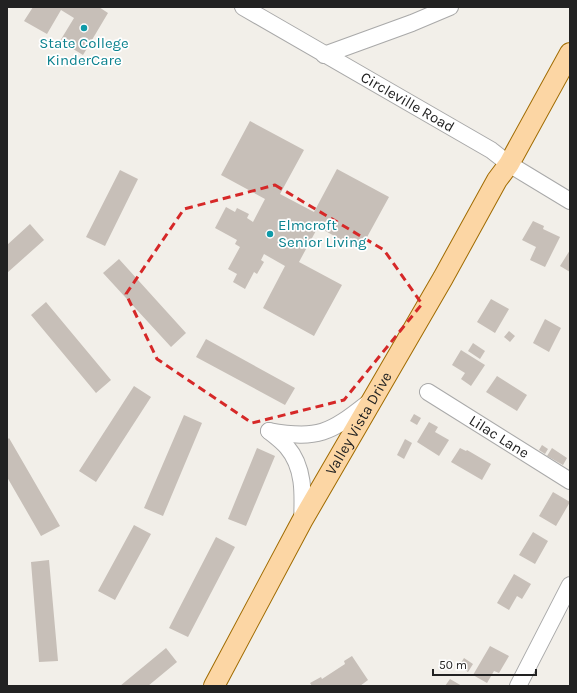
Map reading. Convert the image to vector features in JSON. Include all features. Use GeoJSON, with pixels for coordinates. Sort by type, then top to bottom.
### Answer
{"type":"FeatureCollection","features":[{"type":"Feature","properties":{"kind":"main road","name":"Valley Vista Drive"},"geometry":{"type":"LineString","coordinates":[[214,686],[302,521],[443,278],[497,180],[509,164],[570,53]]}},
{"type":"Feature","properties":{"kind":"street","name":"Circleville Road"},"geometry":{"type":"LineString","coordinates":[[243,7],[491,150],[509,164],[570,201]]}},
{"type":"Feature","properties":{"kind":"street"},"geometry":{"type":"LineString","coordinates":[[324,55],[412,23],[450,7]]}},
{"type":"Feature","properties":{"kind":"street","name":"Lilac Lane"},"geometry":{"type":"LineString","coordinates":[[428,392],[570,481]]}},
{"type":"Feature","properties":{"kind":"street"},"geometry":{"type":"LineString","coordinates":[[302,521],[303,488],[300,472],[288,448],[269,431],[303,435],[320,433],[349,418],[372,400]]}},
{"type":"Feature","properties":{"kind":"street"},"geometry":{"type":"LineString","coordinates":[[518,686],[570,585]]}},
{"type":"Feature","properties":{"kind":"highlighted area"},"geometry":{"type":"Polygon","coordinates":[[[275,185],[384,250],[422,304],[344,400],[252,423],[157,359],[126,294],[184,209],[275,185]]]}},
{"type":"Feature","properties":{"kind":"building","name":"State College KinderCare"},"geometry":{"type":"Polygon","coordinates":[[[33,7],[99,7],[108,13],[83,55],[60,41],[74,18],[61,10],[47,34],[24,21],[33,7]]]}},
{"type":"Feature","properties":{"kind":"building","name":"Elmcroft Senior Living"},"geometry":{"type":"Polygon","coordinates":[[[250,121],[304,150],[280,194],[314,212],[337,169],[389,197],[360,250],[318,227],[299,262],[342,285],[314,336],[263,308],[285,266],[264,254],[261,260],[264,262],[257,274],[254,272],[245,289],[233,282],[237,274],[228,269],[240,247],[235,244],[237,240],[215,228],[226,207],[235,212],[237,208],[249,214],[247,218],[253,222],[265,199],[221,175],[250,121]]]}},
{"type":"Feature","properties":{"kind":"building"},"geometry":{"type":"Polygon","coordinates":[[[120,170],[138,179],[105,246],[86,237],[120,170]]]}},
{"type":"Feature","properties":{"kind":"building"},"geometry":{"type":"Polygon","coordinates":[[[533,221],[544,226],[543,229],[560,237],[545,267],[530,260],[536,247],[522,240],[533,221]]]}},
{"type":"Feature","properties":{"kind":"building"},"geometry":{"type":"Polygon","coordinates":[[[30,224],[44,240],[7,273],[7,245],[30,224]]]}},
{"type":"Feature","properties":{"kind":"building"},"geometry":{"type":"Polygon","coordinates":[[[570,250],[570,272],[560,266],[570,250]]]}},
{"type":"Feature","properties":{"kind":"building"},"geometry":{"type":"Polygon","coordinates":[[[119,259],[186,333],[171,347],[103,273],[119,259]]]}},
{"type":"Feature","properties":{"kind":"building"},"geometry":{"type":"Polygon","coordinates":[[[491,299],[509,309],[495,333],[477,322],[491,299]]]}},
{"type":"Feature","properties":{"kind":"building"},"geometry":{"type":"Polygon","coordinates":[[[46,302],[111,380],[96,393],[31,315],[46,302]]]}},
{"type":"Feature","properties":{"kind":"building"},"geometry":{"type":"Polygon","coordinates":[[[545,319],[561,328],[549,352],[533,343],[545,319]]]}},
{"type":"Feature","properties":{"kind":"building"},"geometry":{"type":"Polygon","coordinates":[[[509,331],[515,336],[510,342],[504,337],[509,331]]]}},
{"type":"Feature","properties":{"kind":"building"},"geometry":{"type":"Polygon","coordinates":[[[206,339],[295,388],[285,405],[196,357],[206,339]]]}},
{"type":"Feature","properties":{"kind":"building"},"geometry":{"type":"Polygon","coordinates":[[[473,343],[485,351],[480,359],[468,351],[473,343]]]}},
{"type":"Feature","properties":{"kind":"building"},"geometry":{"type":"Polygon","coordinates":[[[461,350],[485,365],[471,386],[461,379],[465,373],[452,365],[461,350]]]}},
{"type":"Feature","properties":{"kind":"building"},"geometry":{"type":"Polygon","coordinates":[[[497,376],[527,395],[517,411],[486,392],[497,376]]]}},
{"type":"Feature","properties":{"kind":"building"},"geometry":{"type":"Polygon","coordinates":[[[134,386],[151,397],[96,482],[79,471],[134,386]]]}},
{"type":"Feature","properties":{"kind":"building"},"geometry":{"type":"Polygon","coordinates":[[[414,414],[421,418],[417,425],[410,421],[414,414]]]}},
{"type":"Feature","properties":{"kind":"building"},"geometry":{"type":"Polygon","coordinates":[[[184,415],[202,423],[163,516],[144,508],[184,415]]]}},
{"type":"Feature","properties":{"kind":"building"},"geometry":{"type":"Polygon","coordinates":[[[429,422],[438,427],[435,432],[449,440],[439,456],[417,442],[429,422]]]}},
{"type":"Feature","properties":{"kind":"building"},"geometry":{"type":"Polygon","coordinates":[[[9,438],[60,526],[41,536],[7,477],[7,440],[9,438]]]}},
{"type":"Feature","properties":{"kind":"building"},"geometry":{"type":"Polygon","coordinates":[[[405,439],[412,443],[404,459],[397,455],[405,439]]]}},
{"type":"Feature","properties":{"kind":"building"},"geometry":{"type":"Polygon","coordinates":[[[542,445],[548,449],[545,454],[539,450],[542,445]]]}},
{"type":"Feature","properties":{"kind":"building"},"geometry":{"type":"Polygon","coordinates":[[[257,448],[275,456],[246,526],[228,519],[257,448]]]}},
{"type":"Feature","properties":{"kind":"building"},"geometry":{"type":"Polygon","coordinates":[[[460,448],[466,451],[467,450],[491,464],[482,480],[451,462],[460,448]]]}},
{"type":"Feature","properties":{"kind":"building"},"geometry":{"type":"Polygon","coordinates":[[[552,448],[567,458],[563,465],[547,456],[552,448]]]}},
{"type":"Feature","properties":{"kind":"building"},"geometry":{"type":"Polygon","coordinates":[[[553,492],[570,502],[556,526],[539,516],[553,492]]]}},
{"type":"Feature","properties":{"kind":"building"},"geometry":{"type":"Polygon","coordinates":[[[134,525],[151,534],[115,600],[98,591],[134,525]]]}},
{"type":"Feature","properties":{"kind":"building"},"geometry":{"type":"Polygon","coordinates":[[[533,532],[548,541],[535,564],[519,555],[533,532]]]}},
{"type":"Feature","properties":{"kind":"building"},"geometry":{"type":"Polygon","coordinates":[[[216,537],[235,547],[188,637],[169,628],[216,537]]]}},
{"type":"Feature","properties":{"kind":"building"},"geometry":{"type":"Polygon","coordinates":[[[49,560],[58,661],[39,662],[31,562],[49,560]]]}},
{"type":"Feature","properties":{"kind":"building"},"geometry":{"type":"Polygon","coordinates":[[[514,574],[531,584],[522,599],[517,596],[509,610],[497,603],[514,574]]]}},
{"type":"Feature","properties":{"kind":"building"},"geometry":{"type":"Polygon","coordinates":[[[490,646],[509,656],[499,673],[494,671],[487,683],[473,675],[490,646]]]}},
{"type":"Feature","properties":{"kind":"building"},"geometry":{"type":"Polygon","coordinates":[[[166,648],[177,662],[148,686],[120,686],[166,648]]]}},
{"type":"Feature","properties":{"kind":"building"},"geometry":{"type":"Polygon","coordinates":[[[352,656],[368,680],[360,686],[312,686],[310,683],[321,677],[322,679],[345,664],[344,661],[352,656]]]}},
{"type":"Feature","properties":{"kind":"building"},"geometry":{"type":"Polygon","coordinates":[[[464,658],[473,664],[468,672],[459,666],[464,658]]]}},
{"type":"Feature","properties":{"kind":"building"},"geometry":{"type":"Polygon","coordinates":[[[450,679],[462,686],[445,686],[450,679]]]}},
{"type":"Feature","properties":{"kind":"place","name":"State College KinderCare"},"geometry":{"type":"Point","coordinates":[84,28]}},
{"type":"Feature","properties":{"kind":"place","name":"Elmcroft Senior Living"},"geometry":{"type":"Point","coordinates":[270,234]}}]}
